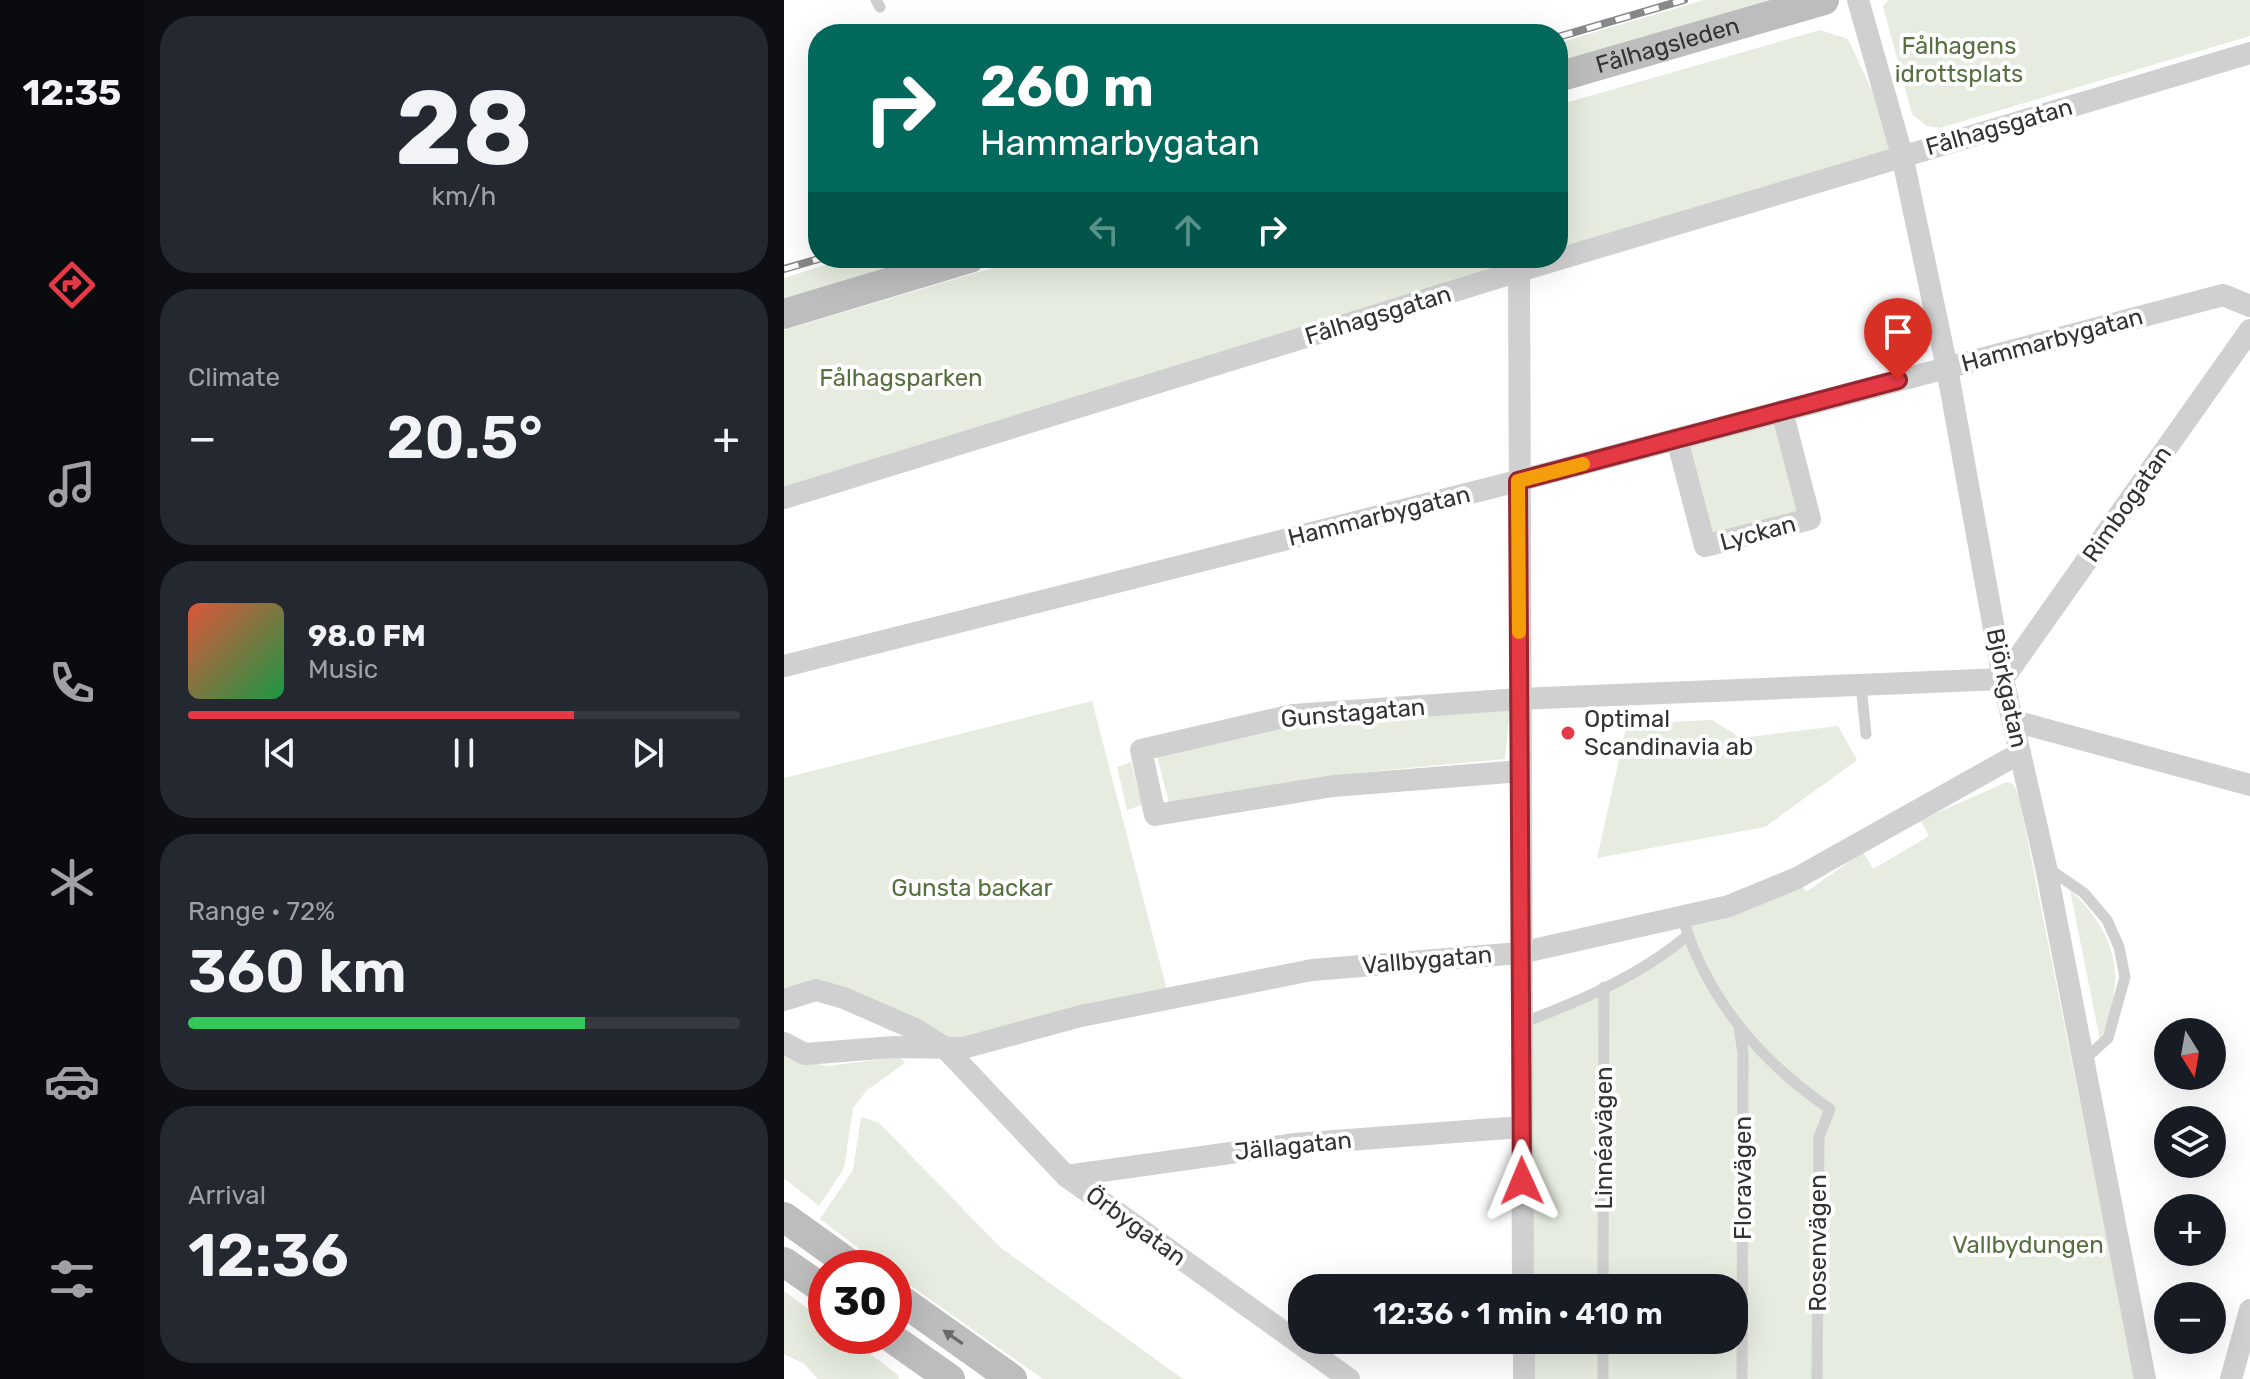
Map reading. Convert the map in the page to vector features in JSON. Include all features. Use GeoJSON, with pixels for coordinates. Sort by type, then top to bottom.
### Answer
{"type":"FeatureCollection","features":[{"type":"Feature","properties":{"kind":"main road","name":"Fålhagsleden"},"geometry":{"type":"LineString","coordinates":[[1568,74],[1824,0]]}},
{"type":"Feature","properties":{"kind":"main road"},"geometry":{"type":"LineString","coordinates":[[784,314],[937,268]]}},
{"type":"Feature","properties":{"kind":"main road"},"geometry":{"type":"LineString","coordinates":[[784,1217],[830,1250]]}},
{"type":"Feature","properties":{"kind":"main road"},"geometry":{"type":"LineString","coordinates":[[784,1262],[808,1279]]}},
{"type":"Feature","properties":{"kind":"main road"},"geometry":{"type":"LineString","coordinates":[[912,1308],[1012,1379]]}},
{"type":"Feature","properties":{"kind":"main road"},"geometry":{"type":"LineString","coordinates":[[912,1352],[950,1379]]}},
{"type":"Feature","properties":{"kind":"street","name":"Björkgatan"},"geometry":{"type":"LineString","coordinates":[[1858,0],[1902,155],[1947,368],[2003,679],[2046,867],[2145,1379]]}},
{"type":"Feature","properties":{"kind":"street","name":"Fålhagsgatan"},"geometry":{"type":"LineString","coordinates":[[1568,256],[2250,53]]}},
{"type":"Feature","properties":{"kind":"street","name":"Fålhagsgatan"},"geometry":{"type":"LineString","coordinates":[[784,498],[1529,268]]}},
{"type":"Feature","properties":{"kind":"street"},"geometry":{"type":"LineString","coordinates":[[1519,271],[1523,1274]]}},
{"type":"Feature","properties":{"kind":"street","name":"Hammarbygatan"},"geometry":{"type":"LineString","coordinates":[[784,666],[1518,481],[2223,295],[2250,306]]}},
{"type":"Feature","properties":{"kind":"street","name":"Rimbogatan"},"geometry":{"type":"LineString","coordinates":[[2003,679],[2250,330]]}},
{"type":"Feature","properties":{"kind":"street","name":"Lyckan"},"geometry":{"type":"LineString","coordinates":[[1677,439],[1705,546],[1810,519],[1782,411]]}},
{"type":"Feature","properties":{"kind":"street","name":"Gunstagatan"},"geometry":{"type":"LineString","coordinates":[[1521,771],[1333,786],[1155,815],[1141,750],[1293,715],[1520,699],[2003,679]]}},
{"type":"Feature","properties":{"kind":"street"},"geometry":{"type":"LineString","coordinates":[[2014,721],[2250,785]]}},
{"type":"Feature","properties":{"kind":"street","name":"Vallbygatan"},"geometry":{"type":"LineString","coordinates":[[784,1043],[805,1054],[893,1047],[963,1048],[1081,1016],[1312,970],[1520,953],[1685,926],[1797,878],[2020,753]]}},
{"type":"Feature","properties":{"kind":"street"},"geometry":{"type":"LineString","coordinates":[[784,1000],[816,990],[844,998],[917,1030],[944,1047]]}},
{"type":"Feature","properties":{"kind":"street","name":"Örbygatan"},"geometry":{"type":"LineString","coordinates":[[944,1047],[1066,1176],[1349,1379]]}},
{"type":"Feature","properties":{"kind":"street","name":"Jällagatan"},"geometry":{"type":"LineString","coordinates":[[1066,1176],[1295,1144],[1521,1127]]}},
{"type":"Feature","properties":{"kind":"street"},"geometry":{"type":"LineString","coordinates":[[2231,1379],[2250,1310]]}},
{"type":"Feature","properties":{"kind":"street"},"geometry":{"type":"LineString","coordinates":[[1524,1354],[1524,1379]]}},
{"type":"Feature","properties":{"kind":"lane"},"geometry":{"type":"LineString","coordinates":[[1861,685],[1866,734]]}},
{"type":"Feature","properties":{"kind":"lane"},"geometry":{"type":"LineString","coordinates":[[2046,867],[2084,893],[2107,920],[2119,947],[2125,977],[2108,1038],[2083,1061]]}},
{"type":"Feature","properties":{"kind":"lane"},"geometry":{"type":"LineString","coordinates":[[1522,1023],[1568,1006],[1662,958],[1685,926],[1738,1025]]}},
{"type":"Feature","properties":{"kind":"lane","name":"Linnéavägen"},"geometry":{"type":"LineString","coordinates":[[1603,1274],[1604,987]]}},
{"type":"Feature","properties":{"kind":"lane","name":"Rosenvägen"},"geometry":{"type":"LineString","coordinates":[[1738,1025],[1756,1049],[1788,1080],[1830,1109],[1819,1137],[1817,1379]]}},
{"type":"Feature","properties":{"kind":"lane","name":"Floravägen"},"geometry":{"type":"LineString","coordinates":[[1738,1025],[1743,1053],[1742,1379]]}},
{"type":"Feature","properties":{"kind":"lane"},"geometry":{"type":"LineString","coordinates":[[1603,1354],[1603,1379]]}},
{"type":"Feature","properties":{"kind":"green space"},"geometry":{"type":"Polygon","coordinates":[[[1704,0],[1769,0],[1568,59],[1568,40],[1704,0]]]}},
{"type":"Feature","properties":{"kind":"green space","name":"Fålhagens idrottsplats"},"geometry":{"type":"Polygon","coordinates":[[[1889,0],[2250,0],[2250,36],[1940,128],[1927,126],[1912,114],[1883,6],[1889,0]]]}},
{"type":"Feature","properties":{"kind":"green space","name":"Fålhagsparken"},"geometry":{"type":"Polygon","coordinates":[[[1820,30],[1848,39],[1902,155],[1568,257],[1568,102],[1820,30]]]}},
{"type":"Feature","properties":{"kind":"green space"},"geometry":{"type":"Polygon","coordinates":[[[816,268],[884,268],[784,298],[784,278],[816,268]]]}},
{"type":"Feature","properties":{"kind":"green space","name":"Fålhagsparken"},"geometry":{"type":"Polygon","coordinates":[[[992,268],[1534,268],[784,498],[784,330],[992,268]]]}},
{"type":"Feature","properties":{"kind":"green space"},"geometry":{"type":"Polygon","coordinates":[[[1782,411],[1810,519],[1705,546],[1677,439],[1782,411]]]}},
{"type":"Feature","properties":{"kind":"green space","name":"Gunsta backar"},"geometry":{"type":"Polygon","coordinates":[[[1092,701],[1169,998],[963,1048],[844,998],[784,1000],[784,778],[1092,701]]]}},
{"type":"Feature","properties":{"kind":"green space"},"geometry":{"type":"Polygon","coordinates":[[[1510,707],[1505,759],[1333,775],[1169,803],[1157,756],[1294,723],[1510,707]]]}},
{"type":"Feature","properties":{"kind":"green space"},"geometry":{"type":"Polygon","coordinates":[[[1712,720],[1741,738],[1838,726],[1857,760],[1765,827],[1597,858],[1627,724],[1712,720]]]}},
{"type":"Feature","properties":{"kind":"green space"},"geometry":{"type":"Polygon","coordinates":[[[1131,762],[1142,805],[1127,810],[1117,767],[1131,762]]]}},
{"type":"Feature","properties":{"kind":"green space","name":"Vallbydungen"},"geometry":{"type":"Polygon","coordinates":[[[2007,782],[2014,785],[2019,797],[2135,1379],[1524,1379],[1524,1354],[1748,1354],[1748,1274],[1523,1274],[1522,1023],[1568,1006],[1688,936],[1682,916],[1797,878],[1806,892],[1863,852],[1873,869],[1929,836],[1920,820],[2007,782]]]}},
{"type":"Feature","properties":{"kind":"green space"},"geometry":{"type":"Polygon","coordinates":[[[2070,890],[2099,924],[2113,959],[2113,997],[2100,1040],[2070,890]]]}},
{"type":"Feature","properties":{"kind":"green space"},"geometry":{"type":"Polygon","coordinates":[[[784,1055],[827,1066],[900,1057],[905,1063],[867,1090],[853,1108],[844,1168],[819,1206],[784,1178],[784,1055]]]}},
{"type":"Feature","properties":{"kind":"green space"},"geometry":{"type":"Polygon","coordinates":[[[861,1117],[878,1122],[1001,1248],[1183,1379],[1043,1379],[912,1287],[912,1250],[861,1250],[820,1219],[853,1170],[861,1117]]]}},
{"type":"Feature","properties":{"kind":"green space"},"geometry":{"type":"Polygon","coordinates":[[[784,1291],[808,1309],[808,1354],[870,1354],[897,1374],[899,1379],[818,1379],[804,1364],[784,1354],[784,1291]]]}},
{"type":"Feature","properties":{"kind":"railway"},"geometry":{"type":"LineString","coordinates":[[1568,34],[1684,0]]}},
{"type":"Feature","properties":{"kind":"railway"},"geometry":{"type":"LineString","coordinates":[[784,269],[808,262]]}},
{"type":"Feature","properties":{"kind":"slow traffic"},"geometry":{"type":"LineString","coordinates":[[1519,632],[1518,481],[1583,464]]}},
{"type":"Feature","properties":{"kind":"place","name":"Optimal Scandinavia ab"},"geometry":{"type":"Point","coordinates":[1568,733]}},
{"type":"Feature","properties":{"kind":"route"},"geometry":{"type":"LineString","coordinates":[[1522,1181],[1518,481],[1898,380]]}}]}
